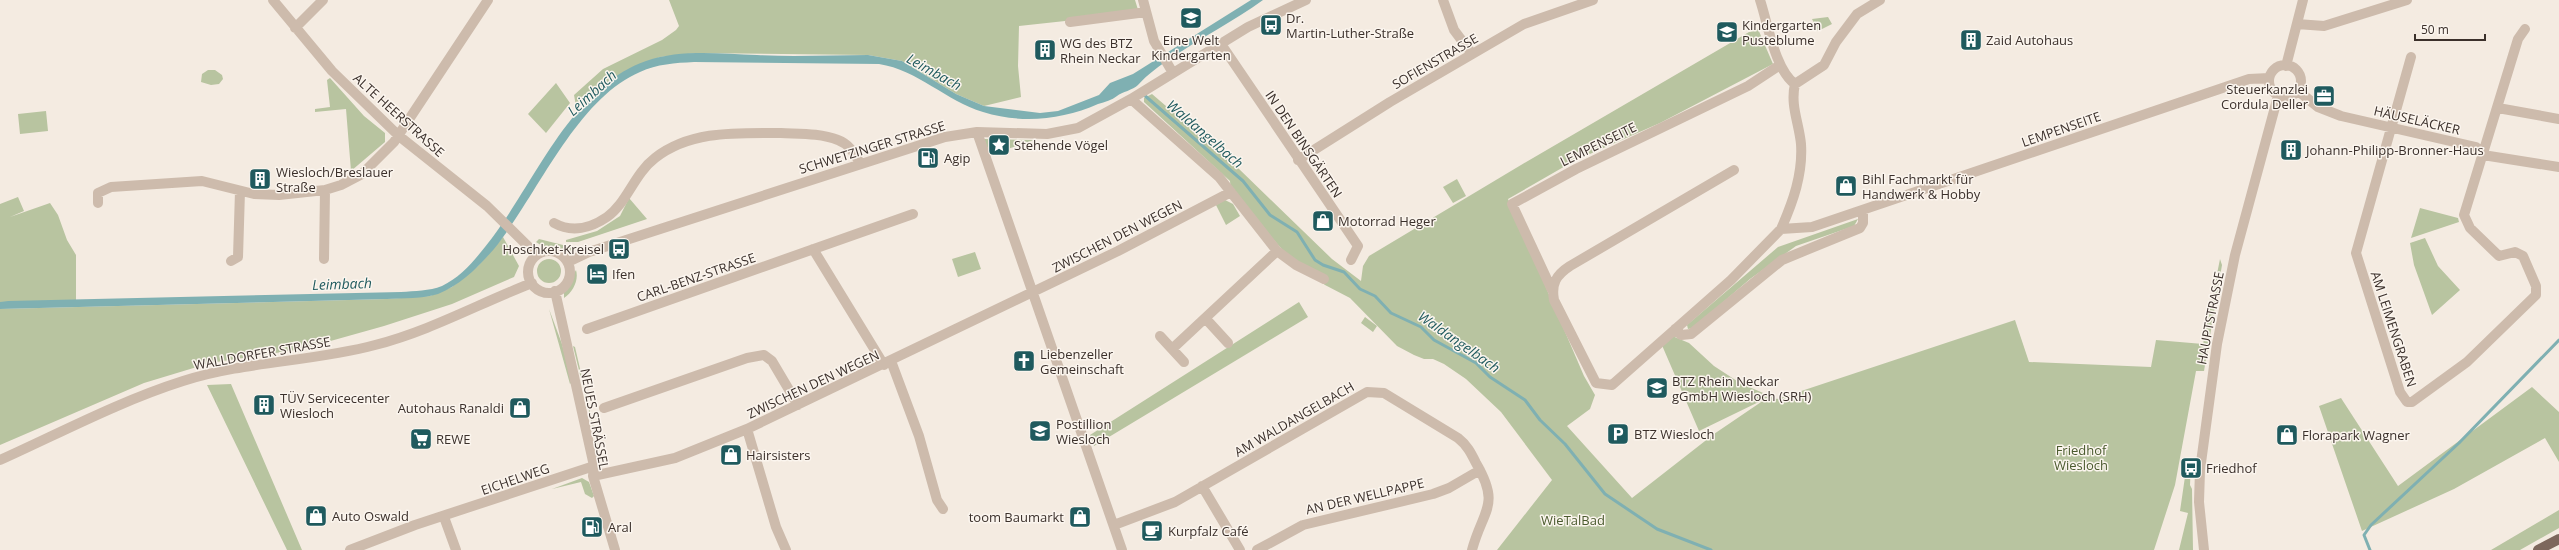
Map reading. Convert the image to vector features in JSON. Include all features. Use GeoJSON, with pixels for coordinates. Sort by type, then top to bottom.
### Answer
{"type":"FeatureCollection","features":[{"type":"Feature","properties":{"kind":"main road"},"geometry":{"type":"LineString","coordinates":[[2538,550],[2559,539]]}},
{"type":"Feature","properties":{"kind":"street","name":"ALTE HEERSTRASSE"},"geometry":{"type":"LineString","coordinates":[[273,0],[332,71],[399,136],[501,218],[537,255]]}},
{"type":"Feature","properties":{"kind":"street"},"geometry":{"type":"LineString","coordinates":[[295,28],[323,0]]}},
{"type":"Feature","properties":{"kind":"street"},"geometry":{"type":"LineString","coordinates":[[98,204],[98,192],[111,187],[202,181],[254,194],[279,195],[325,190],[362,174],[399,136],[488,0]]}},
{"type":"Feature","properties":{"kind":"street"},"geometry":{"type":"LineString","coordinates":[[1143,0],[1158,49],[1173,73]]}},
{"type":"Feature","properties":{"kind":"street","name":"SCHWETZINGER STRASSE"},"geometry":{"type":"LineString","coordinates":[[568,262],[589,252],[860,163],[945,137],[977,132],[1060,132],[1098,118],[1220,44],[1306,0]]}},
{"type":"Feature","properties":{"kind":"street"},"geometry":{"type":"LineString","coordinates":[[1443,0],[1454,30],[1472,54]]}},
{"type":"Feature","properties":{"kind":"street","name":"SOFIENSTRASSE"},"geometry":{"type":"LineString","coordinates":[[1298,160],[1328,139],[1524,24],[1578,2],[1593,0]]}},
{"type":"Feature","properties":{"kind":"street"},"geometry":{"type":"LineString","coordinates":[[1760,0],[1780,65],[1788,79],[1796,84]]}},
{"type":"Feature","properties":{"kind":"street"},"geometry":{"type":"LineString","coordinates":[[1781,230],[1794,197],[1802,164],[1800,133],[1793,107],[1796,84],[1824,65],[1836,42],[1857,14],[1880,0]]}},
{"type":"Feature","properties":{"kind":"street"},"geometry":{"type":"LineString","coordinates":[[2286,66],[2303,0]]}},
{"type":"Feature","properties":{"kind":"street"},"geometry":{"type":"LineString","coordinates":[[2297,24],[2312,27],[2324,26],[2407,0]]}},
{"type":"Feature","properties":{"kind":"street"},"geometry":{"type":"LineString","coordinates":[[1070,22],[1146,12]]}},
{"type":"Feature","properties":{"kind":"street"},"geometry":{"type":"LineString","coordinates":[[2483,155],[2518,39],[2525,29]]}},
{"type":"Feature","properties":{"kind":"street","name":"IN DEN BINSGÄRTEN"},"geometry":{"type":"LineString","coordinates":[[1220,44],[1358,246],[1351,260]]}},
{"type":"Feature","properties":{"kind":"street"},"geometry":{"type":"LineString","coordinates":[[2393,128],[2411,57]]}},
{"type":"Feature","properties":{"kind":"street","name":"LEMPENSEITE"},"geometry":{"type":"LineString","coordinates":[[1780,65],[1748,86],[1576,169],[1512,204],[1552,290],[1554,300],[1593,380],[1601,385],[1612,384],[1731,280],[1781,230],[1812,227],[1863,211],[2249,79],[2269,78]]}},
{"type":"Feature","properties":{"kind":"street"},"geometry":{"type":"LineString","coordinates":[[2286,66],[2296,70],[2300,76],[2298,90],[2288,97],[2278,96],[2271,90],[2269,78],[2275,68],[2286,66]]}},
{"type":"Feature","properties":{"kind":"street","name":"HÄUSELÄCKER"},"geometry":{"type":"LineString","coordinates":[[2298,90],[2318,107],[2341,116],[2476,147],[2483,155],[2559,168]]}},
{"type":"Feature","properties":{"kind":"street","name":"HAUPTSTRASSE"},"geometry":{"type":"LineString","coordinates":[[2204,550],[2200,502],[2200,470],[2217,344],[2235,255],[2278,96]]}},
{"type":"Feature","properties":{"kind":"street"},"geometry":{"type":"LineString","coordinates":[[1133,98],[1219,177],[1277,251],[1296,265],[1324,279]]}},
{"type":"Feature","properties":{"kind":"street"},"geometry":{"type":"LineString","coordinates":[[2498,108],[2559,119]]}},
{"type":"Feature","properties":{"kind":"street","name":"AM LEIMENGRABEN"},"geometry":{"type":"LineString","coordinates":[[2393,128],[2356,253],[2400,392],[2407,402],[2420,398],[2467,362],[2536,295],[2536,286],[2524,256],[2515,252],[2499,256],[2465,221],[2464,215],[2483,155]]}},
{"type":"Feature","properties":{"kind":"street"},"geometry":{"type":"LineString","coordinates":[[977,132],[1122,550]]}},
{"type":"Feature","properties":{"kind":"street"},"geometry":{"type":"LineString","coordinates":[[554,223],[572,229],[594,224],[615,209],[640,171],[655,158],[681,143],[711,135],[740,133],[821,136],[839,140],[851,148],[860,163]]}},
{"type":"Feature","properties":{"kind":"street"},"geometry":{"type":"LineString","coordinates":[[1552,290],[1556,278],[1570,266],[1734,170]]}},
{"type":"Feature","properties":{"kind":"street"},"geometry":{"type":"LineString","coordinates":[[324,259],[325,190]]}},
{"type":"Feature","properties":{"kind":"street"},"geometry":{"type":"LineString","coordinates":[[231,261],[238,257],[240,191]]}},
{"type":"Feature","properties":{"kind":"street","name":"ZWISCHEN DEN WEGEN"},"geometry":{"type":"LineString","coordinates":[[594,471],[675,458],[747,430],[1032,293],[1231,192]]}},
{"type":"Feature","properties":{"kind":"street"},"geometry":{"type":"LineString","coordinates":[[1675,329],[1682,335],[1691,334],[1782,260],[1860,228],[1863,223],[1863,211]]}},
{"type":"Feature","properties":{"kind":"street","name":"CARL-BENZ-STRASSE"},"geometry":{"type":"LineString","coordinates":[[587,329],[913,214]]}},
{"type":"Feature","properties":{"kind":"street"},"geometry":{"type":"LineString","coordinates":[[813,249],[887,363]]}},
{"type":"Feature","properties":{"kind":"street"},"geometry":{"type":"LineString","coordinates":[[550,251],[558,252],[568,262],[570,268],[568,280],[555,291],[539,289],[532,284],[529,272],[530,265],[537,255],[550,251]]}},
{"type":"Feature","properties":{"kind":"street"},"geometry":{"type":"LineString","coordinates":[[1172,349],[1206,319],[1277,251]]}},
{"type":"Feature","properties":{"kind":"street","name":"WALLDORFER STRASSE"},"geometry":{"type":"LineString","coordinates":[[0,460],[108,411],[183,381],[217,372],[376,345],[444,321],[532,284]]}},
{"type":"Feature","properties":{"kind":"street","name":"NEUES STRÄSSEL"},"geometry":{"type":"LineString","coordinates":[[555,291],[594,471],[615,550]]}},
{"type":"Feature","properties":{"kind":"street"},"geometry":{"type":"LineString","coordinates":[[1206,319],[1228,343]]}},
{"type":"Feature","properties":{"kind":"street"},"geometry":{"type":"LineString","coordinates":[[1160,336],[1184,362]]}},
{"type":"Feature","properties":{"kind":"street"},"geometry":{"type":"LineString","coordinates":[[604,408],[747,358],[764,355],[772,362],[798,405]]}},
{"type":"Feature","properties":{"kind":"street","name":"ZWISCHEN DEN WEGEN"},"geometry":{"type":"LineString","coordinates":[[887,363],[919,436],[937,500],[943,509]]}},
{"type":"Feature","properties":{"kind":"street","name":"AM WALDANGELBACH"},"geometry":{"type":"LineString","coordinates":[[1114,525],[1169,505],[1367,392],[1374,390],[1384,393],[1458,438],[1467,446],[1490,491],[1489,501],[1472,550]]}},
{"type":"Feature","properties":{"kind":"street","name":"ZWISCHEN DEN WEGEN"},"geometry":{"type":"LineString","coordinates":[[747,430],[776,527],[786,550]]}},
{"type":"Feature","properties":{"kind":"street","name":"AN DER WELLPAPPE"},"geometry":{"type":"LineString","coordinates":[[1257,550],[1303,525],[1433,494],[1449,488],[1480,470]]}},
{"type":"Feature","properties":{"kind":"street","name":"EICHELWEG"},"geometry":{"type":"LineString","coordinates":[[350,550],[415,525],[594,471]]}},
{"type":"Feature","properties":{"kind":"street"},"geometry":{"type":"LineString","coordinates":[[1202,486],[1240,550]]}},
{"type":"Feature","properties":{"kind":"street"},"geometry":{"type":"LineString","coordinates":[[444,517],[456,550]]}},
{"type":"Feature","properties":{"kind":"green space"},"geometry":{"type":"Polygon","coordinates":[[[669,0],[1135,0],[1139,13],[1019,26],[1018,66],[1021,97],[984,106],[956,94],[902,61],[868,55],[697,53],[660,57],[622,73],[580,110],[576,106],[574,95],[603,69],[662,40],[676,30],[679,26],[669,0]]]}},
{"type":"Feature","properties":{"kind":"green space"},"geometry":{"type":"Polygon","coordinates":[[[1828,17],[1832,24],[1818,31],[1812,19],[1828,17]]]}},
{"type":"Feature","properties":{"kind":"green space"},"geometry":{"type":"Polygon","coordinates":[[[1758,29],[1773,64],[1660,123],[1574,161],[1508,199],[1584,376],[1595,395],[1590,409],[1567,426],[1632,498],[1714,434],[1767,398],[1699,431],[1661,343],[1670,335],[1689,343],[1714,366],[1740,383],[1777,399],[2015,320],[2029,362],[2151,367],[2156,340],[2203,344],[2220,259],[2222,265],[2204,371],[2196,371],[2175,485],[2154,550],[1497,550],[1552,480],[1501,412],[1466,379],[1444,364],[1433,359],[1424,359],[1397,346],[1350,298],[1325,285],[1296,265],[1231,192],[1230,181],[1144,102],[1144,98],[1152,94],[1237,167],[1332,259],[1361,281],[1363,266],[1369,256],[1521,165],[1749,32],[1758,29]]]}},
{"type":"Feature","properties":{"kind":"green space"},"geometry":{"type":"Polygon","coordinates":[[[208,70],[215,70],[222,75],[223,79],[219,84],[211,85],[201,82],[202,74],[208,70]]]}},
{"type":"Feature","properties":{"kind":"green space"},"geometry":{"type":"Polygon","coordinates":[[[330,78],[364,116],[385,133],[385,142],[351,171],[346,109],[315,112],[315,109],[330,107],[327,80],[330,78]]]}},
{"type":"Feature","properties":{"kind":"green space"},"geometry":{"type":"Polygon","coordinates":[[[556,83],[570,103],[546,133],[528,114],[556,83]]]}},
{"type":"Feature","properties":{"kind":"green space"},"geometry":{"type":"Polygon","coordinates":[[[46,111],[48,131],[20,134],[18,114],[46,111]]]}},
{"type":"Feature","properties":{"kind":"green space"},"geometry":{"type":"Polygon","coordinates":[[[984,139],[1034,140],[990,155],[984,139]]]}},
{"type":"Feature","properties":{"kind":"green space"},"geometry":{"type":"Polygon","coordinates":[[[1457,179],[1466,196],[1453,203],[1443,187],[1457,179]]]}},
{"type":"Feature","properties":{"kind":"green space"},"geometry":{"type":"Polygon","coordinates":[[[18,197],[24,211],[10,217],[50,203],[58,215],[67,240],[76,255],[76,301],[0,302],[0,204],[18,197]]]}},
{"type":"Feature","properties":{"kind":"green space"},"geometry":{"type":"Polygon","coordinates":[[[629,198],[647,219],[578,242],[566,242],[566,240],[597,231],[620,216],[629,198]]]}},
{"type":"Feature","properties":{"kind":"green space"},"geometry":{"type":"Polygon","coordinates":[[[1225,200],[1233,204],[1240,216],[1226,225],[1216,205],[1225,200]]]}},
{"type":"Feature","properties":{"kind":"green space"},"geometry":{"type":"Polygon","coordinates":[[[2420,208],[2458,218],[2459,222],[2411,238],[2420,208]]]}},
{"type":"Feature","properties":{"kind":"green space"},"geometry":{"type":"Polygon","coordinates":[[[1858,219],[1854,226],[1796,246],[1750,279],[1693,328],[1688,329],[1687,325],[1778,247],[1858,219]]]}},
{"type":"Feature","properties":{"kind":"green space"},"geometry":{"type":"Polygon","coordinates":[[[503,237],[519,266],[514,277],[452,304],[384,326],[302,349],[210,363],[144,383],[0,445],[0,309],[387,299],[430,296],[452,287],[478,266],[503,237]]]}},
{"type":"Feature","properties":{"kind":"green space"},"geometry":{"type":"Polygon","coordinates":[[[2425,238],[2438,266],[2460,290],[2432,315],[2414,265],[2410,243],[2425,238]]]}},
{"type":"Feature","properties":{"kind":"green space"},"geometry":{"type":"Polygon","coordinates":[[[539,239],[571,247],[574,251],[567,253],[543,246],[536,242],[539,239]]]}},
{"type":"Feature","properties":{"kind":"green space"},"geometry":{"type":"Polygon","coordinates":[[[975,252],[981,269],[958,277],[952,259],[975,252]]]}},
{"type":"Feature","properties":{"kind":"green space"},"geometry":{"type":"Polygon","coordinates":[[[549,259],[558,262],[561,271],[558,280],[549,283],[540,280],[537,271],[540,262],[549,259]]]}},
{"type":"Feature","properties":{"kind":"green space"},"geometry":{"type":"Polygon","coordinates":[[[576,270],[576,282],[564,298],[564,291],[576,270]]]}},
{"type":"Feature","properties":{"kind":"green space"},"geometry":{"type":"Polygon","coordinates":[[[1299,302],[1308,317],[1094,446],[1090,435],[1299,302]]]}},
{"type":"Feature","properties":{"kind":"green space"},"geometry":{"type":"Polygon","coordinates":[[[549,309],[562,344],[572,382],[570,384],[549,309]]]}},
{"type":"Feature","properties":{"kind":"green space"},"geometry":{"type":"Polygon","coordinates":[[[1365,317],[1377,326],[1373,332],[1361,323],[1365,317]]]}},
{"type":"Feature","properties":{"kind":"green space"},"geometry":{"type":"Polygon","coordinates":[[[573,346],[575,347],[600,455],[573,346]]]}},
{"type":"Feature","properties":{"kind":"green space"},"geometry":{"type":"Polygon","coordinates":[[[231,384],[302,550],[287,550],[207,385],[231,384]]]}},
{"type":"Feature","properties":{"kind":"green space"},"geometry":{"type":"Polygon","coordinates":[[[2532,387],[2559,412],[2559,462],[2545,438],[2454,489],[2362,531],[2319,406],[2341,398],[2398,486],[2532,387]]]}},
{"type":"Feature","properties":{"kind":"green space"},"geometry":{"type":"Polygon","coordinates":[[[2187,463],[2191,463],[2190,485],[2192,489],[2193,550],[2179,550],[2188,513],[2180,511],[2187,463]]]}},
{"type":"Feature","properties":{"kind":"green space"},"geometry":{"type":"Polygon","coordinates":[[[582,478],[589,482],[594,496],[592,498],[585,494],[581,482],[552,489],[582,478]]]}},
{"type":"Feature","properties":{"kind":"green space"},"geometry":{"type":"Polygon","coordinates":[[[2559,510],[2559,528],[2520,550],[2491,550],[2559,510]]]}},
{"type":"Feature","properties":{"kind":"water"},"geometry":{"type":"Polygon","coordinates":[[[1251,0],[1263,0],[1163,63],[1133,88],[1111,100],[1070,114],[1056,117],[1027,119],[1012,118],[983,112],[957,101],[906,72],[879,64],[694,62],[666,64],[646,69],[617,85],[596,104],[577,126],[510,227],[494,249],[482,262],[462,281],[432,296],[387,299],[0,309],[0,302],[8,301],[401,292],[437,288],[457,277],[481,252],[508,215],[541,163],[576,113],[597,91],[620,74],[646,61],[659,57],[701,53],[785,56],[868,55],[902,61],[956,94],[984,106],[1040,113],[1058,111],[1099,95],[1110,83],[1133,74],[1251,0]]]}},
{"type":"Feature","properties":{"kind":"waterway","name":"Waldangelbach"},"geometry":{"type":"LineString","coordinates":[[1143,94],[1243,181],[1270,215],[1297,232],[1315,260],[1323,265],[1344,272],[1360,289],[1375,296],[1391,313],[1421,327],[1434,340],[1476,363],[1490,377],[1525,400],[1540,420],[1565,444],[1605,494],[1657,529],[1711,550]]}},
{"type":"Feature","properties":{"kind":"waterway"},"geometry":{"type":"LineString","coordinates":[[2370,550],[2364,535],[2371,525],[2459,443],[2559,340]]}},
{"type":"Feature","properties":{"kind":"place","name":"Eine Welt Kindergarten"},"geometry":{"type":"Point","coordinates":[1191,18]}},
{"type":"Feature","properties":{"kind":"place","name":"Dr. Martin-Luther-Straße"},"geometry":{"type":"Point","coordinates":[1271,25]}},
{"type":"Feature","properties":{"kind":"place","name":"Kindergarten Pusteblume"},"geometry":{"type":"Point","coordinates":[1727,32]}},
{"type":"Feature","properties":{"kind":"place","name":"Zaid Autohaus"},"geometry":{"type":"Point","coordinates":[1971,40]}},
{"type":"Feature","properties":{"kind":"place","name":"WG des BTZ Rhein Neckar"},"geometry":{"type":"Point","coordinates":[1045,50]}},
{"type":"Feature","properties":{"kind":"place","name":"Steuerkanzlei Cordula Deller"},"geometry":{"type":"Point","coordinates":[2324,96]}},
{"type":"Feature","properties":{"kind":"place","name":"Stehende Vögel"},"geometry":{"type":"Point","coordinates":[999,145]}},
{"type":"Feature","properties":{"kind":"place","name":"Johann-Philipp-Bronner-Haus"},"geometry":{"type":"Point","coordinates":[2291,150]}},
{"type":"Feature","properties":{"kind":"place","name":"Agip"},"geometry":{"type":"Point","coordinates":[928,158]}},
{"type":"Feature","properties":{"kind":"place","name":"Wiesloch/Breslauer Straße"},"geometry":{"type":"Point","coordinates":[260,179]}},
{"type":"Feature","properties":{"kind":"place","name":"Bihl Fachmarkt für Handwerk & Hobby"},"geometry":{"type":"Point","coordinates":[1846,186]}},
{"type":"Feature","properties":{"kind":"place","name":"Motorrad Heger"},"geometry":{"type":"Point","coordinates":[1323,221]}},
{"type":"Feature","properties":{"kind":"place","name":"Hoschket-Kreisel"},"geometry":{"type":"Point","coordinates":[619,249]}},
{"type":"Feature","properties":{"kind":"place","name":"Ifen"},"geometry":{"type":"Point","coordinates":[597,274]}},
{"type":"Feature","properties":{"kind":"place","name":"Liebenzeller Gemeinschaft"},"geometry":{"type":"Point","coordinates":[1024,361]}},
{"type":"Feature","properties":{"kind":"place","name":"BTZ Rhein Neckar gGmbH Wiesloch (SRH)"},"geometry":{"type":"Point","coordinates":[1657,388]}},
{"type":"Feature","properties":{"kind":"place","name":"TÜV Servicecenter Wiesloch"},"geometry":{"type":"Point","coordinates":[264,405]}},
{"type":"Feature","properties":{"kind":"place","name":"Autohaus Ranaldi"},"geometry":{"type":"Point","coordinates":[520,408]}},
{"type":"Feature","properties":{"kind":"place","name":"Postillion Wiesloch"},"geometry":{"type":"Point","coordinates":[1040,431]}},
{"type":"Feature","properties":{"kind":"place","name":"BTZ Wiesloch"},"geometry":{"type":"Point","coordinates":[1618,434]}},
{"type":"Feature","properties":{"kind":"place","name":"Florapark Wagner"},"geometry":{"type":"Point","coordinates":[2287,435]}},
{"type":"Feature","properties":{"kind":"place","name":"REWE"},"geometry":{"type":"Point","coordinates":[421,439]}},
{"type":"Feature","properties":{"kind":"place","name":"Hairsisters"},"geometry":{"type":"Point","coordinates":[731,455]}},
{"type":"Feature","properties":{"kind":"place","name":"Friedhof"},"geometry":{"type":"Point","coordinates":[2191,468]}},
{"type":"Feature","properties":{"kind":"place","name":"Auto Oswald"},"geometry":{"type":"Point","coordinates":[316,516]}},
{"type":"Feature","properties":{"kind":"place","name":"toom Baumarkt"},"geometry":{"type":"Point","coordinates":[1080,517]}},
{"type":"Feature","properties":{"kind":"place","name":"Aral"},"geometry":{"type":"Point","coordinates":[592,527]}},
{"type":"Feature","properties":{"kind":"place","name":"Kurpfalz Café"},"geometry":{"type":"Point","coordinates":[1152,531]}},
{"type":"Feature","properties":{"kind":"water label","name":"Leimbach"},"geometry":{"type":"Point","coordinates":[934,72]}},
{"type":"Feature","properties":{"kind":"water label","name":"Leimbach"},"geometry":{"type":"Point","coordinates":[592,93]}},
{"type":"Feature","properties":{"kind":"water label","name":"Leimbach"},"geometry":{"type":"Point","coordinates":[342,284]}},
{"type":"Feature","properties":{"kind":"park label","name":"Friedhof Wiesloch"},"geometry":{"type":"Point","coordinates":[2081,458]}},
{"type":"Feature","properties":{"kind":"park label","name":"WieTalBad"},"geometry":{"type":"Point","coordinates":[1573,520]}}]}
